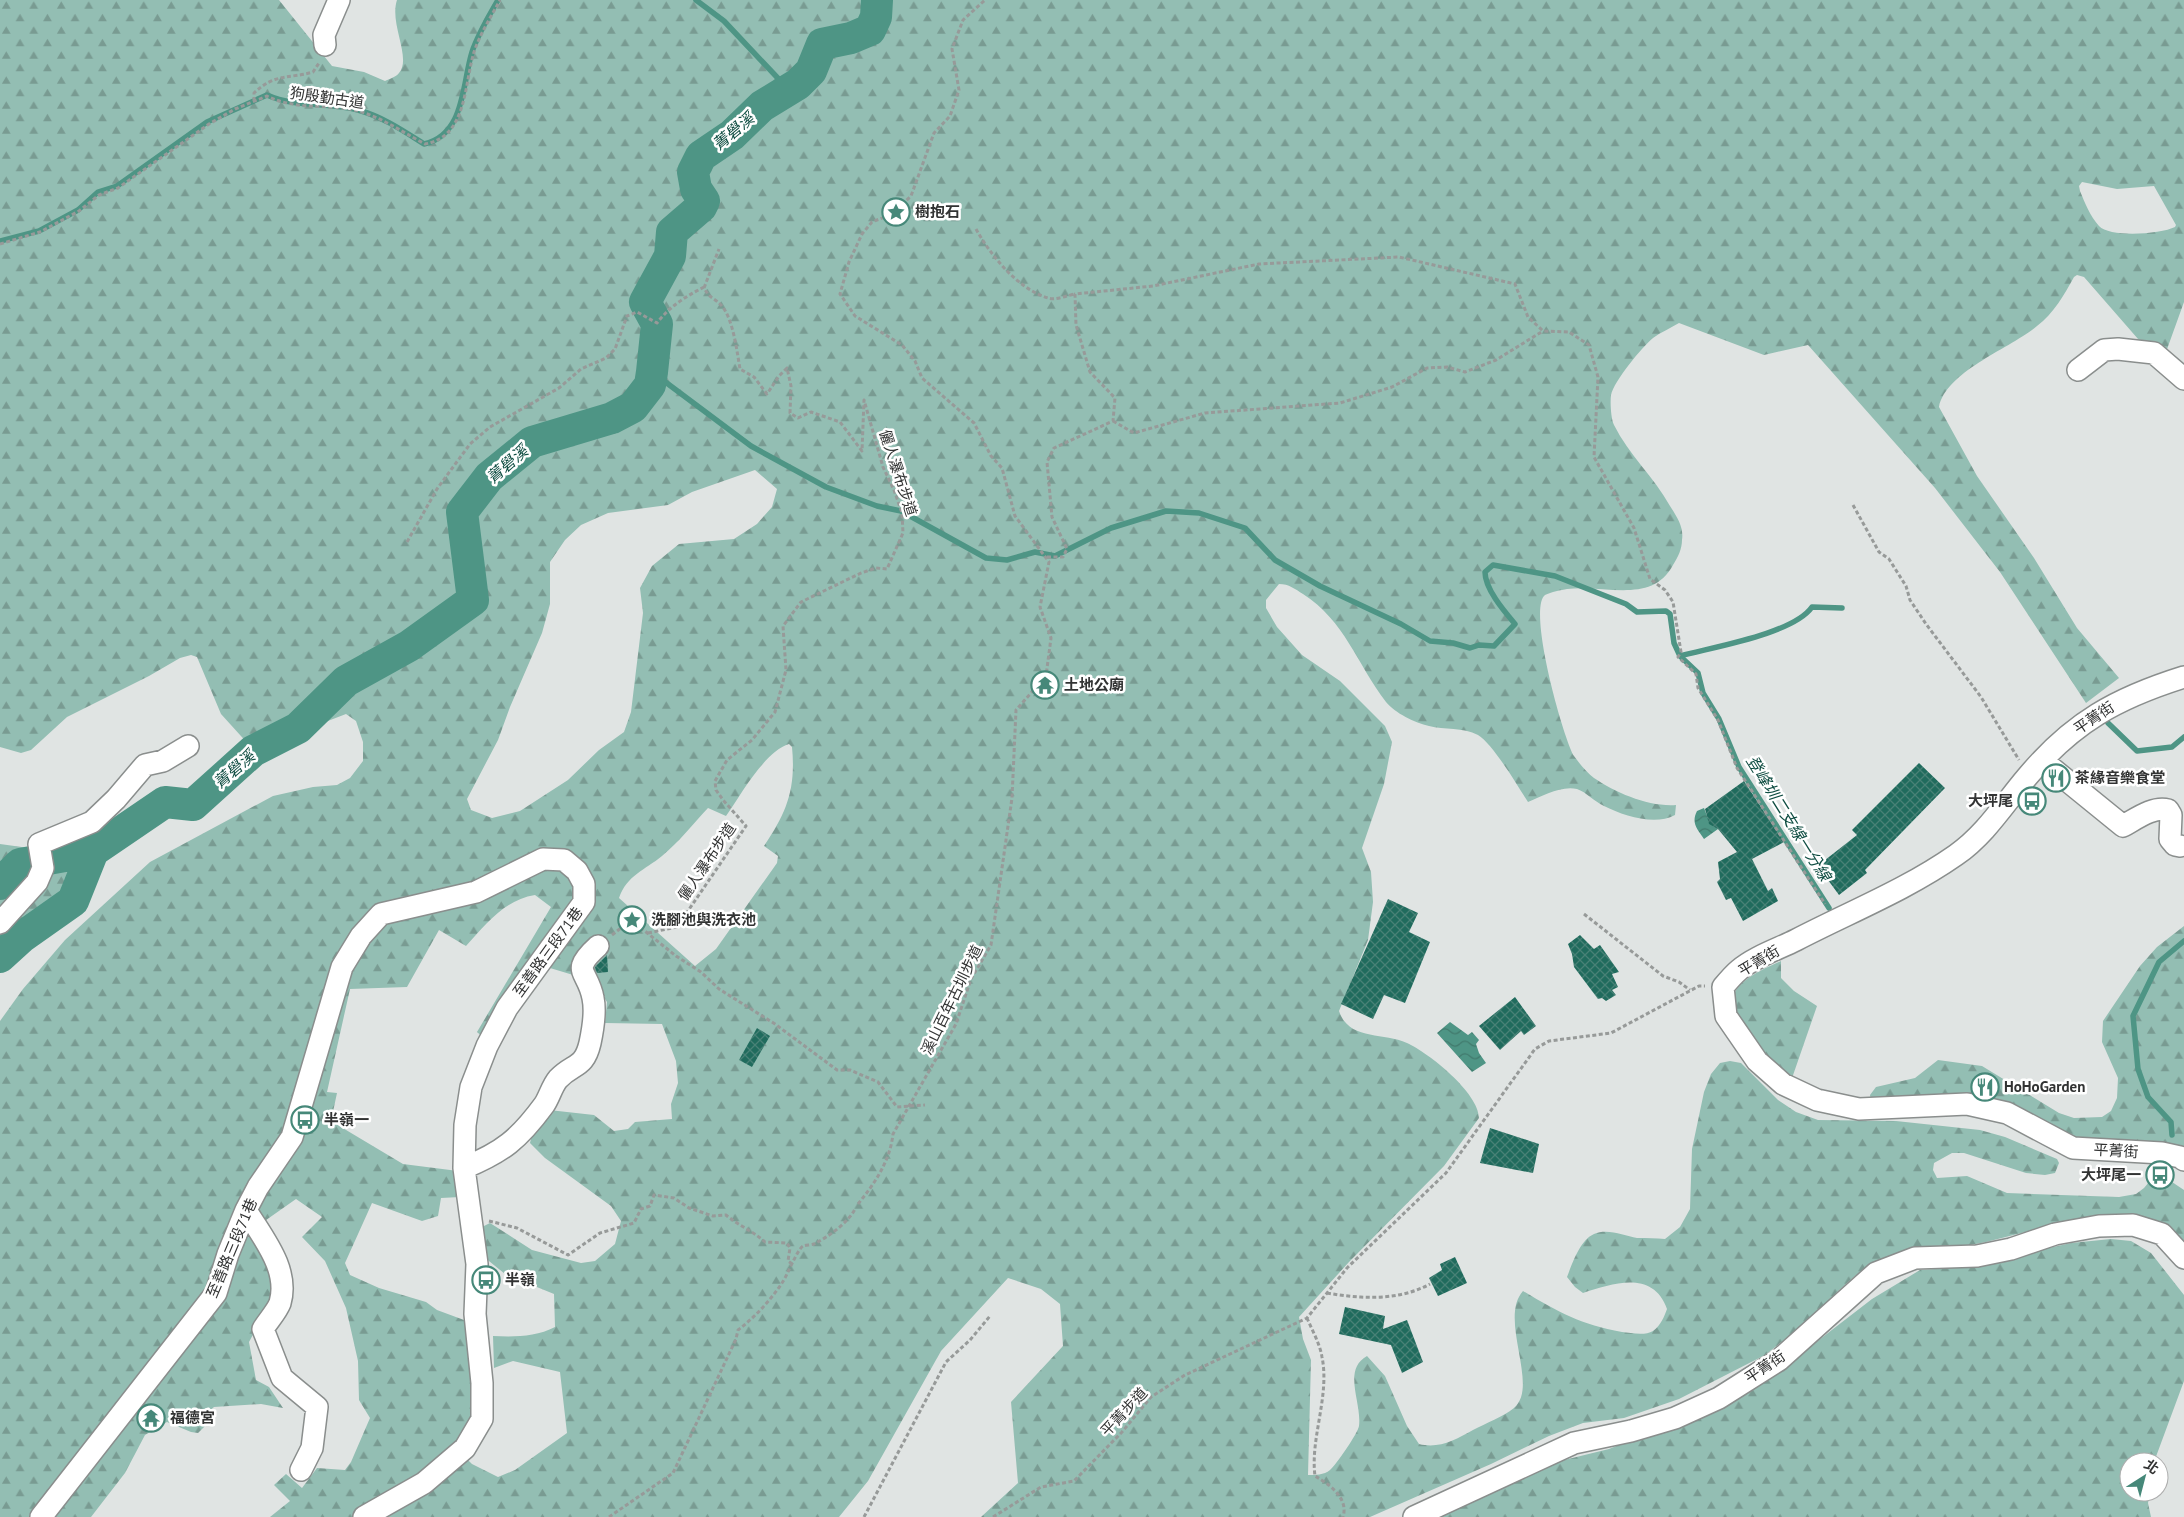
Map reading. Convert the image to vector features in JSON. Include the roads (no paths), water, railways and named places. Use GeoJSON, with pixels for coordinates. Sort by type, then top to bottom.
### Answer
{"type":"FeatureCollection","features":[{"type":"Feature","properties":{"kind":"street"},"geometry":{"type":"LineString","coordinates":[[325,42],[339,0]]}},
{"type":"Feature","properties":{"kind":"street"},"geometry":{"type":"LineString","coordinates":[[2078,370],[2104,350],[2118,349],[2154,353],[2184,379]]}},
{"type":"Feature","properties":{"kind":"street","name":"平菁街"},"geometry":{"type":"LineString","coordinates":[[2184,677],[2131,695],[2104,709],[2082,724],[2035,768],[1982,834],[1956,855],[1899,891],[1835,920],[1740,969],[1723,986],[1726,1016],[1757,1061],[1783,1084],[1817,1100],[1859,1109],[1968,1104],[2006,1113],[2073,1148],[2162,1153],[2180,1156],[2184,1160]]}},
{"type":"Feature","properties":{"kind":"street"},"geometry":{"type":"LineString","coordinates":[[0,923],[37,882],[41,860],[39,844],[92,822],[116,799],[146,765],[163,761],[188,746]]}},
{"type":"Feature","properties":{"kind":"street"},"geometry":{"type":"LineString","coordinates":[[2035,768],[2123,826],[2152,810],[2161,808],[2168,810],[2171,815],[2170,840],[2175,845],[2180,846]]}},
{"type":"Feature","properties":{"kind":"street","name":"至善路三段71巷"},"geometry":{"type":"LineString","coordinates":[[41,1517],[216,1293],[228,1254],[246,1210],[258,1187],[292,1137],[342,967],[361,936],[382,914],[476,892],[543,859],[564,860],[577,871],[584,884],[584,902],[566,930],[552,944],[507,1008],[487,1046],[471,1087],[466,1125],[464,1168],[477,1264],[475,1314],[482,1383],[482,1419],[465,1448],[424,1483],[364,1517]]}},
{"type":"Feature","properties":{"kind":"street"},"geometry":{"type":"LineString","coordinates":[[464,1168],[486,1159],[517,1139],[545,1104],[557,1079],[584,1061],[593,1027],[594,1000],[581,972],[584,961],[598,946]]}},
{"type":"Feature","properties":{"kind":"street"},"geometry":{"type":"LineString","coordinates":[[246,1210],[277,1262],[280,1278],[280,1303],[263,1329],[282,1378],[317,1407],[312,1448],[301,1470]]}},
{"type":"Feature","properties":{"kind":"street","name":"平菁街"},"geometry":{"type":"LineString","coordinates":[[1414,1517],[1574,1443],[1632,1431],[1675,1418],[1719,1398],[1779,1360],[1876,1272],[1916,1258],[1977,1256],[2012,1249],[2055,1234],[2099,1226],[2133,1224],[2162,1234],[2184,1258]]}},
{"type":"Feature","properties":{"kind":"water"},"geometry":{"type":"Polygon","coordinates":[[[1704,808],[1709,821],[1718,829],[1704,839],[1696,826],[1695,815],[1697,811],[1704,808]]]}},
{"type":"Feature","properties":{"kind":"water"},"geometry":{"type":"Polygon","coordinates":[[[1450,1022],[1468,1035],[1472,1032],[1479,1040],[1476,1044],[1479,1053],[1486,1063],[1472,1072],[1437,1033],[1450,1022]]]}},
{"type":"Feature","properties":{"kind":"waterway"},"geometry":{"type":"LineString","coordinates":[[0,241],[39,231],[78,210],[98,192],[117,186],[207,122],[267,95],[289,102],[358,110],[384,120],[424,144],[437,139],[455,119],[460,107],[472,52],[480,32],[498,0]]}},
{"type":"Feature","properties":{"kind":"waterway"},"geometry":{"type":"LineString","coordinates":[[696,0],[724,21],[789,90]]}},
{"type":"Feature","properties":{"kind":"waterway","name":"菁礐溪"},"geometry":{"type":"LineString","coordinates":[[0,957],[22,937],[73,901],[93,851],[165,802],[193,805],[253,751],[298,728],[346,681],[409,646],[473,600],[462,512],[489,477],[532,442],[612,418],[633,407],[650,385],[657,324],[645,302],[670,256],[672,232],[701,207],[704,201],[696,189],[693,172],[701,156],[732,135],[762,106],[798,84],[811,71],[822,44],[851,38],[870,30],[876,17],[877,0]]}},
{"type":"Feature","properties":{"kind":"waterway","name":"登峰圳二支線一分線"},"geometry":{"type":"LineString","coordinates":[[652,372],[751,446],[826,487],[877,506],[901,511],[986,558],[1007,560],[1035,552],[1055,556],[1111,528],[1166,511],[1199,513],[1245,528],[1275,560],[1320,586],[1401,624],[1430,641],[1453,643],[1470,648],[1479,645],[1494,646],[1515,624],[1496,600],[1488,585],[1485,572],[1493,565],[1555,576],[1626,604],[1637,612],[1666,611],[1670,614],[1674,643],[1680,656],[1698,673],[1703,693],[1719,719],[1739,767],[1829,908]]}},
{"type":"Feature","properties":{"kind":"waterway"},"geometry":{"type":"LineString","coordinates":[[1680,656],[1771,632],[1788,625],[1812,607],[1842,608]]}},
{"type":"Feature","properties":{"kind":"waterway"},"geometry":{"type":"LineString","coordinates":[[2108,723],[2137,751],[2172,747],[2184,737]]}},
{"type":"Feature","properties":{"kind":"waterway"},"geometry":{"type":"LineString","coordinates":[[0,884],[20,864],[93,851]]}},
{"type":"Feature","properties":{"kind":"waterway"},"geometry":{"type":"LineString","coordinates":[[2172,1135],[2171,1122],[2148,1097],[2138,1069],[2133,1016],[2159,962],[2184,941]]}},
{"type":"Feature","properties":{"kind":"place","name":"樹抱石"},"geometry":{"type":"Point","coordinates":[896,212]}},
{"type":"Feature","properties":{"kind":"place","name":"土地公廟"},"geometry":{"type":"Point","coordinates":[1045,685]}},
{"type":"Feature","properties":{"kind":"place","name":"茶緣音樂食堂"},"geometry":{"type":"Point","coordinates":[2056,778]}},
{"type":"Feature","properties":{"kind":"place","name":"大坪尾"},"geometry":{"type":"Point","coordinates":[2032,801]}},
{"type":"Feature","properties":{"kind":"place","name":"洗腳池與洗衣池"},"geometry":{"type":"Point","coordinates":[632,920]}},
{"type":"Feature","properties":{"kind":"place","name":"HoHoGarden"},"geometry":{"type":"Point","coordinates":[1985,1087]}},
{"type":"Feature","properties":{"kind":"place","name":"半嶺一"},"geometry":{"type":"Point","coordinates":[305,1120]}},
{"type":"Feature","properties":{"kind":"place","name":"大坪尾一"},"geometry":{"type":"Point","coordinates":[2160,1175]}},
{"type":"Feature","properties":{"kind":"place","name":"半嶺"},"geometry":{"type":"Point","coordinates":[486,1280]}},
{"type":"Feature","properties":{"kind":"place","name":"福德宮"},"geometry":{"type":"Point","coordinates":[151,1418]}}]}
